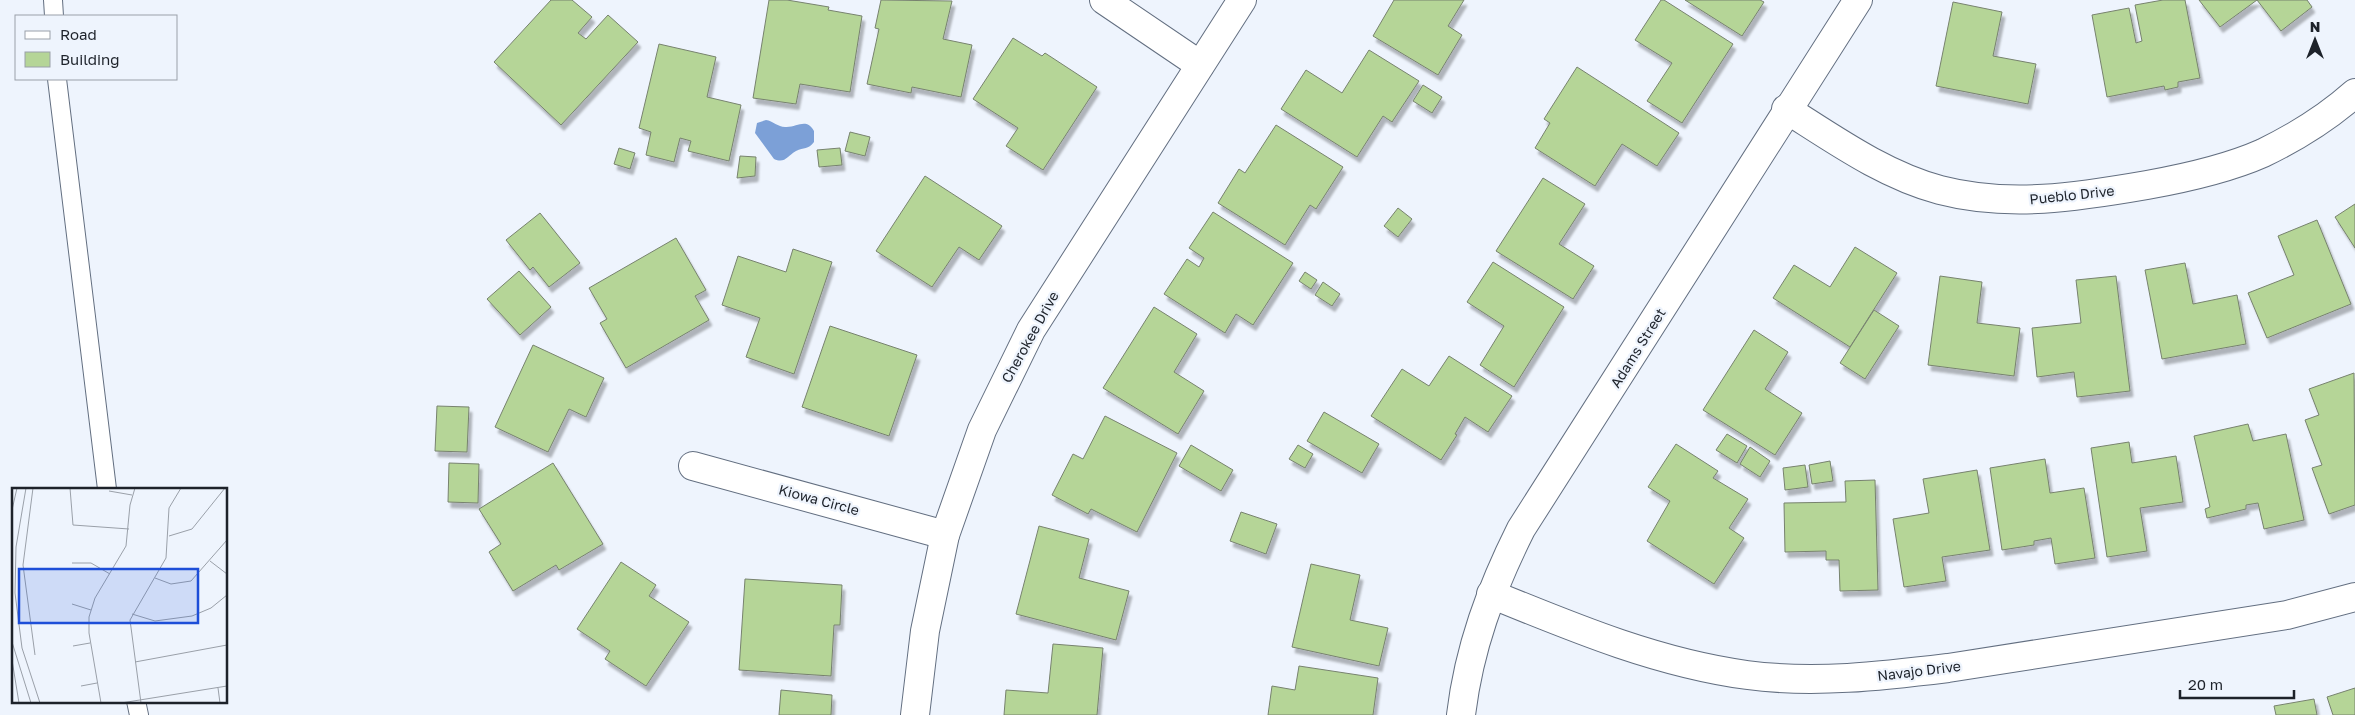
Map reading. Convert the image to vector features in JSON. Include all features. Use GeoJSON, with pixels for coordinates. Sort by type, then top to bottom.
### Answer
{"type":"FeatureCollection","features":[{"type":"Feature","properties":{"kind":"street"},"geometry":{"type":"LineString","coordinates":[[1104,0],[1200,65]]}},
{"type":"Feature","properties":{"kind":"street","name":"Cherokee Drive"},"geometry":{"type":"LineString","coordinates":[[915,715],[925,631],[945,534],[982,430],[1031,330],[1242,0]]}},
{"type":"Feature","properties":{"kind":"street","name":"Adams Street"},"geometry":{"type":"LineString","coordinates":[[1461,715],[1475,639],[1491,594],[1521,529],[1655,321],[1786,110],[1858,0]]}},
{"type":"Feature","properties":{"kind":"street","name":"Pueblo Drive"},"geometry":{"type":"LineString","coordinates":[[1786,110],[1854,152],[1916,183],[1970,196],[2033,200],[2113,191],[2223,168],[2263,153],[2300,133],[2338,108],[2355,93]]}},
{"type":"Feature","properties":{"kind":"street","name":"Kiowa Circle"},"geometry":{"type":"LineString","coordinates":[[693,466],[945,534]]}},
{"type":"Feature","properties":{"kind":"street","name":"Navajo Drive"},"geometry":{"type":"LineString","coordinates":[[1491,594],[1651,654],[1748,675],[1796,679],[1892,675],[1948,668],[2286,615],[2355,596]]}},
{"type":"Feature","properties":{"kind":"lane"},"geometry":{"type":"LineString","coordinates":[[52,0],[54,15]]}},
{"type":"Feature","properties":{"kind":"lane"},"geometry":{"type":"LineString","coordinates":[[57,80],[107,488]]}},
{"type":"Feature","properties":{"kind":"lane"},"geometry":{"type":"LineString","coordinates":[[136,702],[139,715]]}},
{"type":"Feature","properties":{"kind":"water"},"geometry":{"type":"Polygon","coordinates":[[[766,120],[782,127],[801,124],[808,125],[814,131],[814,142],[781,161],[774,159],[755,133],[757,123],[766,120]]]}},
{"type":"Feature","properties":{"kind":"building"},"geometry":{"type":"Polygon","coordinates":[[[551,0],[572,0],[592,17],[578,33],[586,39],[608,15],[638,42],[561,125],[494,62],[551,0]]]}},
{"type":"Feature","properties":{"kind":"building"},"geometry":{"type":"Polygon","coordinates":[[[769,0],[787,0],[829,7],[828,10],[862,16],[850,92],[800,84],[796,104],[753,98],[769,0]]]}},
{"type":"Feature","properties":{"kind":"building"},"geometry":{"type":"Polygon","coordinates":[[[881,0],[952,1],[943,39],[972,45],[961,97],[912,87],[911,93],[867,84],[879,29],[875,28],[881,0]]]}},
{"type":"Feature","properties":{"kind":"building"},"geometry":{"type":"Polygon","coordinates":[[[1394,0],[1464,0],[1448,26],[1462,35],[1438,75],[1373,36],[1394,0]]]}},
{"type":"Feature","properties":{"kind":"building"},"geometry":{"type":"Polygon","coordinates":[[[1661,0],[1664,0],[1733,44],[1682,123],[1647,101],[1672,63],[1635,40],[1661,0]]]}},
{"type":"Feature","properties":{"kind":"building"},"geometry":{"type":"Polygon","coordinates":[[[1685,0],[1760,0],[1764,2],[1742,36],[1685,0]]]}},
{"type":"Feature","properties":{"kind":"building"},"geometry":{"type":"Polygon","coordinates":[[[2163,0],[2185,0],[2200,78],[2178,82],[2178,87],[2165,90],[2164,86],[2107,97],[2092,15],[2129,8],[2136,43],[2142,41],[2135,5],[2163,0]]]}},
{"type":"Feature","properties":{"kind":"building"},"geometry":{"type":"Polygon","coordinates":[[[2199,0],[2257,0],[2220,27],[2199,0]]]}},
{"type":"Feature","properties":{"kind":"building"},"geometry":{"type":"Polygon","coordinates":[[[2257,0],[2307,0],[2312,7],[2281,31],[2257,0]]]}},
{"type":"Feature","properties":{"kind":"building"},"geometry":{"type":"Polygon","coordinates":[[[1953,2],[2002,12],[1993,56],[2036,64],[2028,104],[1936,86],[1953,2]]]}},
{"type":"Feature","properties":{"kind":"building"},"geometry":{"type":"Polygon","coordinates":[[[1013,38],[1042,56],[1045,53],[1097,87],[1043,170],[1006,146],[1018,128],[973,99],[1013,38]]]}},
{"type":"Feature","properties":{"kind":"building"},"geometry":{"type":"Polygon","coordinates":[[[659,44],[716,57],[707,97],[741,105],[729,161],[688,151],[691,141],[680,138],[674,162],[646,155],[651,132],[639,128],[659,44]]]}},
{"type":"Feature","properties":{"kind":"building"},"geometry":{"type":"Polygon","coordinates":[[[1369,50],[1419,81],[1392,122],[1383,116],[1357,157],[1281,109],[1306,70],[1342,93],[1369,50]]]}},
{"type":"Feature","properties":{"kind":"building"},"geometry":{"type":"Polygon","coordinates":[[[1577,67],[1679,133],[1657,166],[1622,144],[1595,186],[1535,148],[1550,123],[1544,119],[1577,67]]]}},
{"type":"Feature","properties":{"kind":"building"},"geometry":{"type":"Polygon","coordinates":[[[1423,85],[1442,97],[1432,113],[1413,101],[1423,85]]]}},
{"type":"Feature","properties":{"kind":"building"},"geometry":{"type":"Polygon","coordinates":[[[1276,125],[1343,167],[1316,209],[1310,205],[1285,245],[1218,203],[1239,169],[1245,173],[1276,125]]]}},
{"type":"Feature","properties":{"kind":"building"},"geometry":{"type":"Polygon","coordinates":[[[850,132],[870,137],[865,156],[845,151],[850,132]]]}},
{"type":"Feature","properties":{"kind":"building"},"geometry":{"type":"Polygon","coordinates":[[[619,148],[635,153],[630,169],[614,164],[619,148]]]}},
{"type":"Feature","properties":{"kind":"building"},"geometry":{"type":"Polygon","coordinates":[[[840,148],[842,165],[819,167],[817,150],[840,148]]]}},
{"type":"Feature","properties":{"kind":"building"},"geometry":{"type":"Polygon","coordinates":[[[740,156],[756,157],[755,176],[737,178],[740,156]]]}},
{"type":"Feature","properties":{"kind":"building"},"geometry":{"type":"Polygon","coordinates":[[[925,176],[1002,226],[979,260],[959,247],[932,287],[876,251],[925,176]]]}},
{"type":"Feature","properties":{"kind":"building"},"geometry":{"type":"Polygon","coordinates":[[[1543,178],[1585,204],[1559,244],[1594,266],[1573,299],[1496,251],[1543,178]]]}},
{"type":"Feature","properties":{"kind":"building"},"geometry":{"type":"Polygon","coordinates":[[[2355,204],[2355,248],[2335,217],[2355,204]]]}},
{"type":"Feature","properties":{"kind":"building"},"geometry":{"type":"Polygon","coordinates":[[[1398,208],[1412,219],[1398,237],[1384,226],[1398,208]]]}},
{"type":"Feature","properties":{"kind":"building"},"geometry":{"type":"Polygon","coordinates":[[[1213,212],[1293,263],[1253,325],[1236,314],[1225,333],[1164,294],[1187,259],[1199,267],[1204,258],[1189,248],[1213,212]]]}},
{"type":"Feature","properties":{"kind":"building"},"geometry":{"type":"Polygon","coordinates":[[[540,213],[580,263],[549,287],[533,267],[530,270],[506,240],[540,213]]]}},
{"type":"Feature","properties":{"kind":"building"},"geometry":{"type":"Polygon","coordinates":[[[2317,220],[2351,304],[2267,338],[2248,293],[2294,275],[2278,236],[2317,220]]]}},
{"type":"Feature","properties":{"kind":"building"},"geometry":{"type":"Polygon","coordinates":[[[676,238],[706,290],[695,296],[709,320],[626,368],[600,323],[607,319],[589,288],[676,238]]]}},
{"type":"Feature","properties":{"kind":"building"},"geometry":{"type":"Polygon","coordinates":[[[1855,247],[1897,273],[1850,347],[1773,298],[1794,265],[1830,287],[1855,247]]]}},
{"type":"Feature","properties":{"kind":"building"},"geometry":{"type":"Polygon","coordinates":[[[793,249],[832,262],[794,374],[746,357],[760,318],[722,305],[738,256],[786,272],[793,249]]]}},
{"type":"Feature","properties":{"kind":"building"},"geometry":{"type":"Polygon","coordinates":[[[1493,262],[1564,307],[1514,387],[1480,365],[1504,326],[1467,302],[1493,262]]]}},
{"type":"Feature","properties":{"kind":"building"},"geometry":{"type":"Polygon","coordinates":[[[2185,263],[2193,304],[2237,295],[2246,344],[2162,359],[2145,270],[2185,263]]]}},
{"type":"Feature","properties":{"kind":"building"},"geometry":{"type":"Polygon","coordinates":[[[519,271],[551,307],[520,335],[487,299],[519,271]]]}},
{"type":"Feature","properties":{"kind":"building"},"geometry":{"type":"Polygon","coordinates":[[[1305,272],[1317,280],[1311,289],[1299,281],[1305,272]]]}},
{"type":"Feature","properties":{"kind":"building"},"geometry":{"type":"Polygon","coordinates":[[[1940,276],[1982,282],[1977,323],[2020,328],[2014,376],[1928,365],[1940,276]]]}},
{"type":"Feature","properties":{"kind":"building"},"geometry":{"type":"Polygon","coordinates":[[[2116,276],[2130,391],[2077,397],[2074,372],[2037,377],[2032,328],[2081,323],[2076,280],[2116,276]]]}},
{"type":"Feature","properties":{"kind":"building"},"geometry":{"type":"Polygon","coordinates":[[[1323,282],[1340,294],[1332,306],[1315,295],[1323,282]]]}},
{"type":"Feature","properties":{"kind":"building"},"geometry":{"type":"Polygon","coordinates":[[[1154,307],[1197,334],[1174,372],[1204,391],[1178,434],[1103,388],[1154,307]]]}},
{"type":"Feature","properties":{"kind":"building"},"geometry":{"type":"Polygon","coordinates":[[[1874,310],[1899,326],[1865,379],[1840,363],[1874,310]]]}},
{"type":"Feature","properties":{"kind":"building"},"geometry":{"type":"Polygon","coordinates":[[[830,326],[917,355],[889,436],[802,407],[830,326]]]}},
{"type":"Feature","properties":{"kind":"building"},"geometry":{"type":"Polygon","coordinates":[[[1754,330],[1788,352],[1765,389],[1802,413],[1775,455],[1703,410],[1754,330]]]}},
{"type":"Feature","properties":{"kind":"building"},"geometry":{"type":"Polygon","coordinates":[[[533,345],[604,378],[586,417],[569,409],[548,452],[495,427],[533,345]]]}},
{"type":"Feature","properties":{"kind":"building"},"geometry":{"type":"Polygon","coordinates":[[[1449,356],[1512,396],[1488,432],[1465,417],[1455,434],[1457,435],[1441,460],[1371,416],[1402,369],[1429,386],[1449,356]]]}},
{"type":"Feature","properties":{"kind":"building"},"geometry":{"type":"Polygon","coordinates":[[[2354,373],[2355,505],[2329,514],[2312,468],[2322,465],[2305,420],[2319,415],[2309,389],[2354,373]]]}},
{"type":"Feature","properties":{"kind":"building"},"geometry":{"type":"Polygon","coordinates":[[[437,406],[469,407],[467,452],[435,451],[437,406]]]}},
{"type":"Feature","properties":{"kind":"building"},"geometry":{"type":"Polygon","coordinates":[[[1324,412],[1379,444],[1362,473],[1307,441],[1324,412]]]}},
{"type":"Feature","properties":{"kind":"building"},"geometry":{"type":"Polygon","coordinates":[[[1105,416],[1177,453],[1137,532],[1091,509],[1088,514],[1052,495],[1073,454],[1083,459],[1105,416]]]}},
{"type":"Feature","properties":{"kind":"building"},"geometry":{"type":"Polygon","coordinates":[[[2248,424],[2253,441],[2286,434],[2304,520],[2264,529],[2258,503],[2246,505],[2246,509],[2207,518],[2205,509],[2210,507],[2194,436],[2248,424]]]}},
{"type":"Feature","properties":{"kind":"building"},"geometry":{"type":"Polygon","coordinates":[[[1727,434],[1747,446],[1737,463],[1716,450],[1727,434]]]}},
{"type":"Feature","properties":{"kind":"building"},"geometry":{"type":"Polygon","coordinates":[[[2129,442],[2132,463],[2176,456],[2183,502],[2140,508],[2147,551],[2107,557],[2091,448],[2129,442]]]}},
{"type":"Feature","properties":{"kind":"building"},"geometry":{"type":"Polygon","coordinates":[[[1676,444],[1718,471],[1713,478],[1748,499],[1729,528],[1744,538],[1714,584],[1647,541],[1670,501],[1648,487],[1676,444]]]}},
{"type":"Feature","properties":{"kind":"building"},"geometry":{"type":"Polygon","coordinates":[[[1191,445],[1233,470],[1221,491],[1179,466],[1191,445]]]}},
{"type":"Feature","properties":{"kind":"building"},"geometry":{"type":"Polygon","coordinates":[[[1298,445],[1313,454],[1305,468],[1289,459],[1298,445]]]}},
{"type":"Feature","properties":{"kind":"building"},"geometry":{"type":"Polygon","coordinates":[[[1750,447],[1770,461],[1760,477],[1740,464],[1750,447]]]}},
{"type":"Feature","properties":{"kind":"building"},"geometry":{"type":"Polygon","coordinates":[[[2045,459],[2050,493],[2084,488],[2095,558],[2055,564],[2051,538],[2034,541],[2034,545],[2002,550],[1990,468],[2045,459]]]}},
{"type":"Feature","properties":{"kind":"building"},"geometry":{"type":"Polygon","coordinates":[[[1830,461],[1833,481],[1812,484],[1809,465],[1830,461]]]}},
{"type":"Feature","properties":{"kind":"building"},"geometry":{"type":"Polygon","coordinates":[[[449,463],[479,464],[478,503],[448,502],[449,463]]]}},
{"type":"Feature","properties":{"kind":"building"},"geometry":{"type":"Polygon","coordinates":[[[553,463],[603,544],[559,570],[556,565],[513,591],[489,552],[501,544],[479,509],[553,463]]]}},
{"type":"Feature","properties":{"kind":"building"},"geometry":{"type":"Polygon","coordinates":[[[1805,465],[1808,487],[1785,490],[1783,468],[1805,465]]]}},
{"type":"Feature","properties":{"kind":"building"},"geometry":{"type":"Polygon","coordinates":[[[1977,470],[1990,550],[1942,557],[1946,581],[1904,587],[1893,519],[1929,513],[1923,479],[1977,470]]]}},
{"type":"Feature","properties":{"kind":"building"},"geometry":{"type":"Polygon","coordinates":[[[1875,480],[1878,590],[1840,591],[1839,560],[1826,560],[1826,551],[1785,552],[1784,503],[1846,502],[1845,481],[1875,480]]]}},
{"type":"Feature","properties":{"kind":"building"},"geometry":{"type":"Polygon","coordinates":[[[1241,512],[1277,524],[1266,554],[1230,541],[1241,512]]]}},
{"type":"Feature","properties":{"kind":"building"},"geometry":{"type":"Polygon","coordinates":[[[1039,526],[1089,539],[1079,578],[1129,591],[1116,640],[1016,614],[1039,526]]]}},
{"type":"Feature","properties":{"kind":"building"},"geometry":{"type":"Polygon","coordinates":[[[621,562],[656,585],[649,596],[689,622],[646,686],[605,659],[610,651],[577,629],[621,562]]]}},
{"type":"Feature","properties":{"kind":"building"},"geometry":{"type":"Polygon","coordinates":[[[1311,564],[1360,575],[1350,620],[1388,628],[1379,666],[1292,647],[1311,564]]]}},
{"type":"Feature","properties":{"kind":"building"},"geometry":{"type":"Polygon","coordinates":[[[745,579],[842,585],[840,625],[834,625],[831,676],[739,670],[745,579]]]}},
{"type":"Feature","properties":{"kind":"building"},"geometry":{"type":"Polygon","coordinates":[[[1053,644],[1103,648],[1097,715],[1004,715],[1006,690],[1048,693],[1053,644]]]}},
{"type":"Feature","properties":{"kind":"building"},"geometry":{"type":"Polygon","coordinates":[[[1299,666],[1378,678],[1373,715],[1268,715],[1272,686],[1295,690],[1299,666]]]}},
{"type":"Feature","properties":{"kind":"building"},"geometry":{"type":"Polygon","coordinates":[[[2355,688],[2355,715],[2333,715],[2327,697],[2355,688]]]}},
{"type":"Feature","properties":{"kind":"building"},"geometry":{"type":"Polygon","coordinates":[[[781,690],[832,695],[831,715],[779,715],[781,690]]]}},
{"type":"Feature","properties":{"kind":"building"},"geometry":{"type":"Polygon","coordinates":[[[2314,699],[2317,715],[2276,715],[2274,706],[2314,699]]]}}]}
